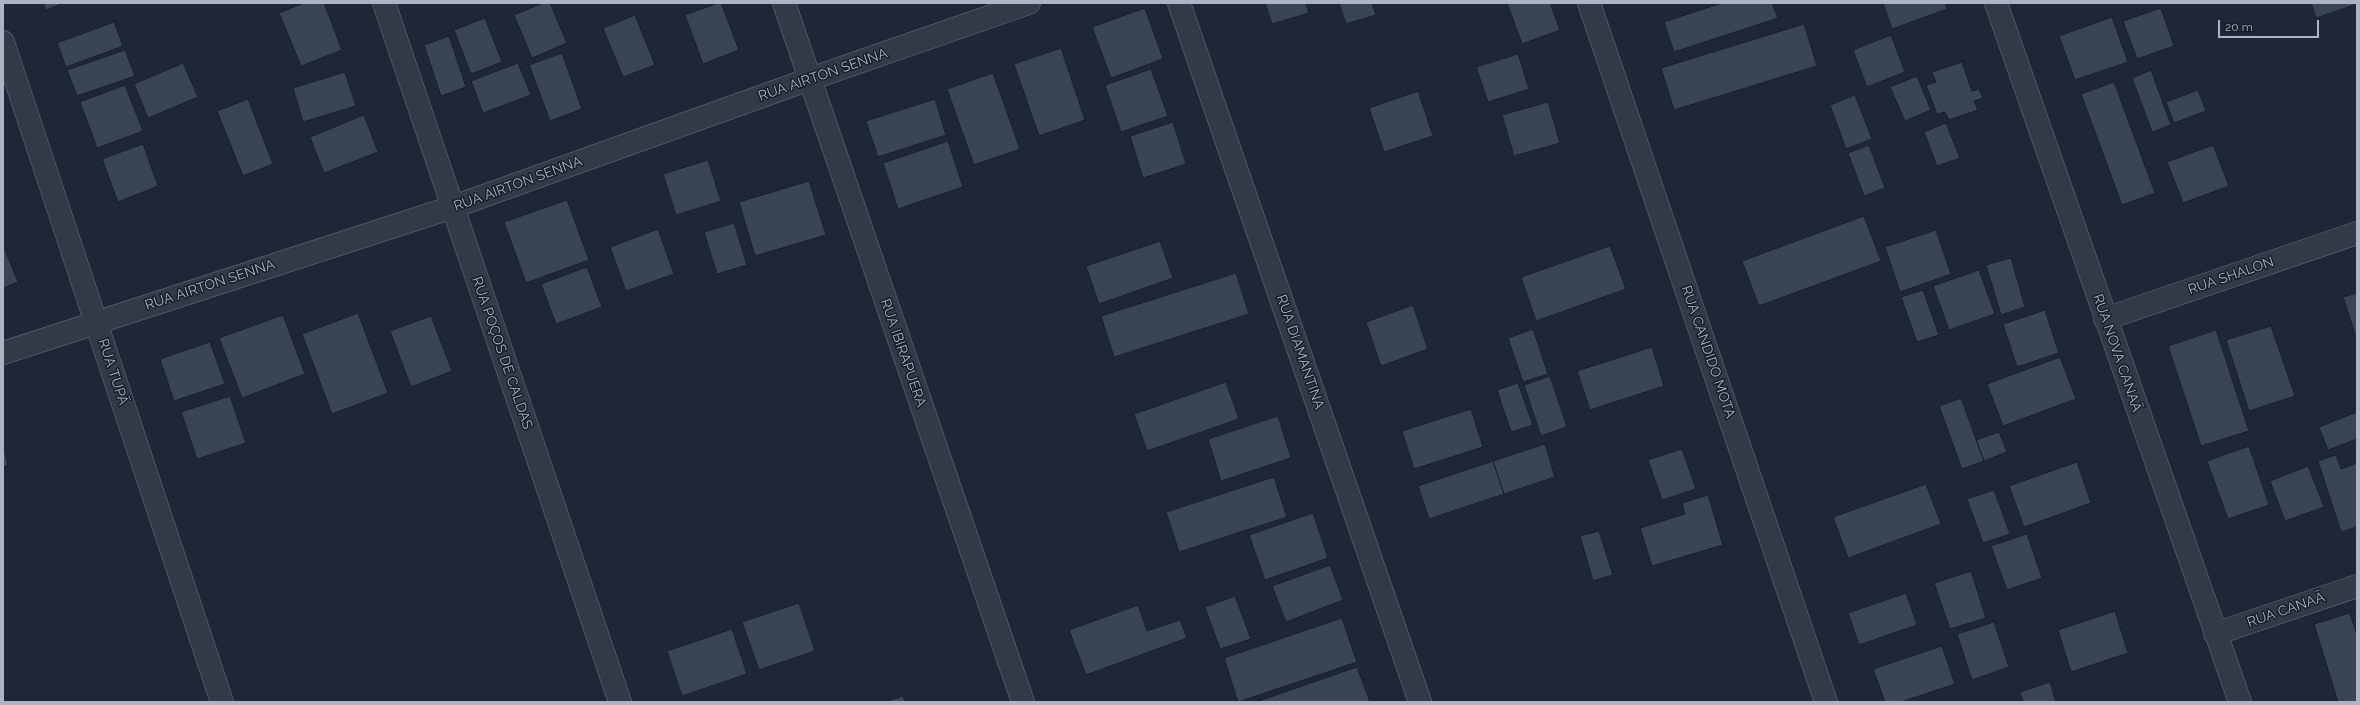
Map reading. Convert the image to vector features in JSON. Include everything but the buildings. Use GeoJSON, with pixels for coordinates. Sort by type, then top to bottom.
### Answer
{"type":"FeatureCollection","features":[{"type":"Feature","properties":{"kind":"street","name":"RUA POÇOS DE CALDAS"},"geometry":{"type":"LineString","coordinates":[[384,3],[620,702]]}},
{"type":"Feature","properties":{"kind":"street","name":"RUA IBIRAPUERA"},"geometry":{"type":"LineString","coordinates":[[784,3],[1023,702]]}},
{"type":"Feature","properties":{"kind":"street","name":"RUA AIRTON SENNA"},"geometry":{"type":"LineString","coordinates":[[3,353],[452,207],[810,79],[1029,3]]}},
{"type":"Feature","properties":{"kind":"street","name":"RUA DIAMANTINA"},"geometry":{"type":"LineString","coordinates":[[1179,3],[1420,702]]}},
{"type":"Feature","properties":{"kind":"street","name":"RUA CANDIDO MOTA"},"geometry":{"type":"LineString","coordinates":[[1589,3],[1826,702]]}},
{"type":"Feature","properties":{"kind":"street","name":"RUA NOVA CANAÃ"},"geometry":{"type":"LineString","coordinates":[[1996,3],[2105,319],[2240,702]]}},
{"type":"Feature","properties":{"kind":"street","name":"RUA TUPÃ"},"geometry":{"type":"LineString","coordinates":[[3,42],[222,702]]}},
{"type":"Feature","properties":{"kind":"street","name":"RUA SHALON"},"geometry":{"type":"LineString","coordinates":[[2105,319],[2357,233]]}},
{"type":"Feature","properties":{"kind":"street","name":"RUA CANAÃ"},"geometry":{"type":"LineString","coordinates":[[2216,634],[2357,586]]}}]}
